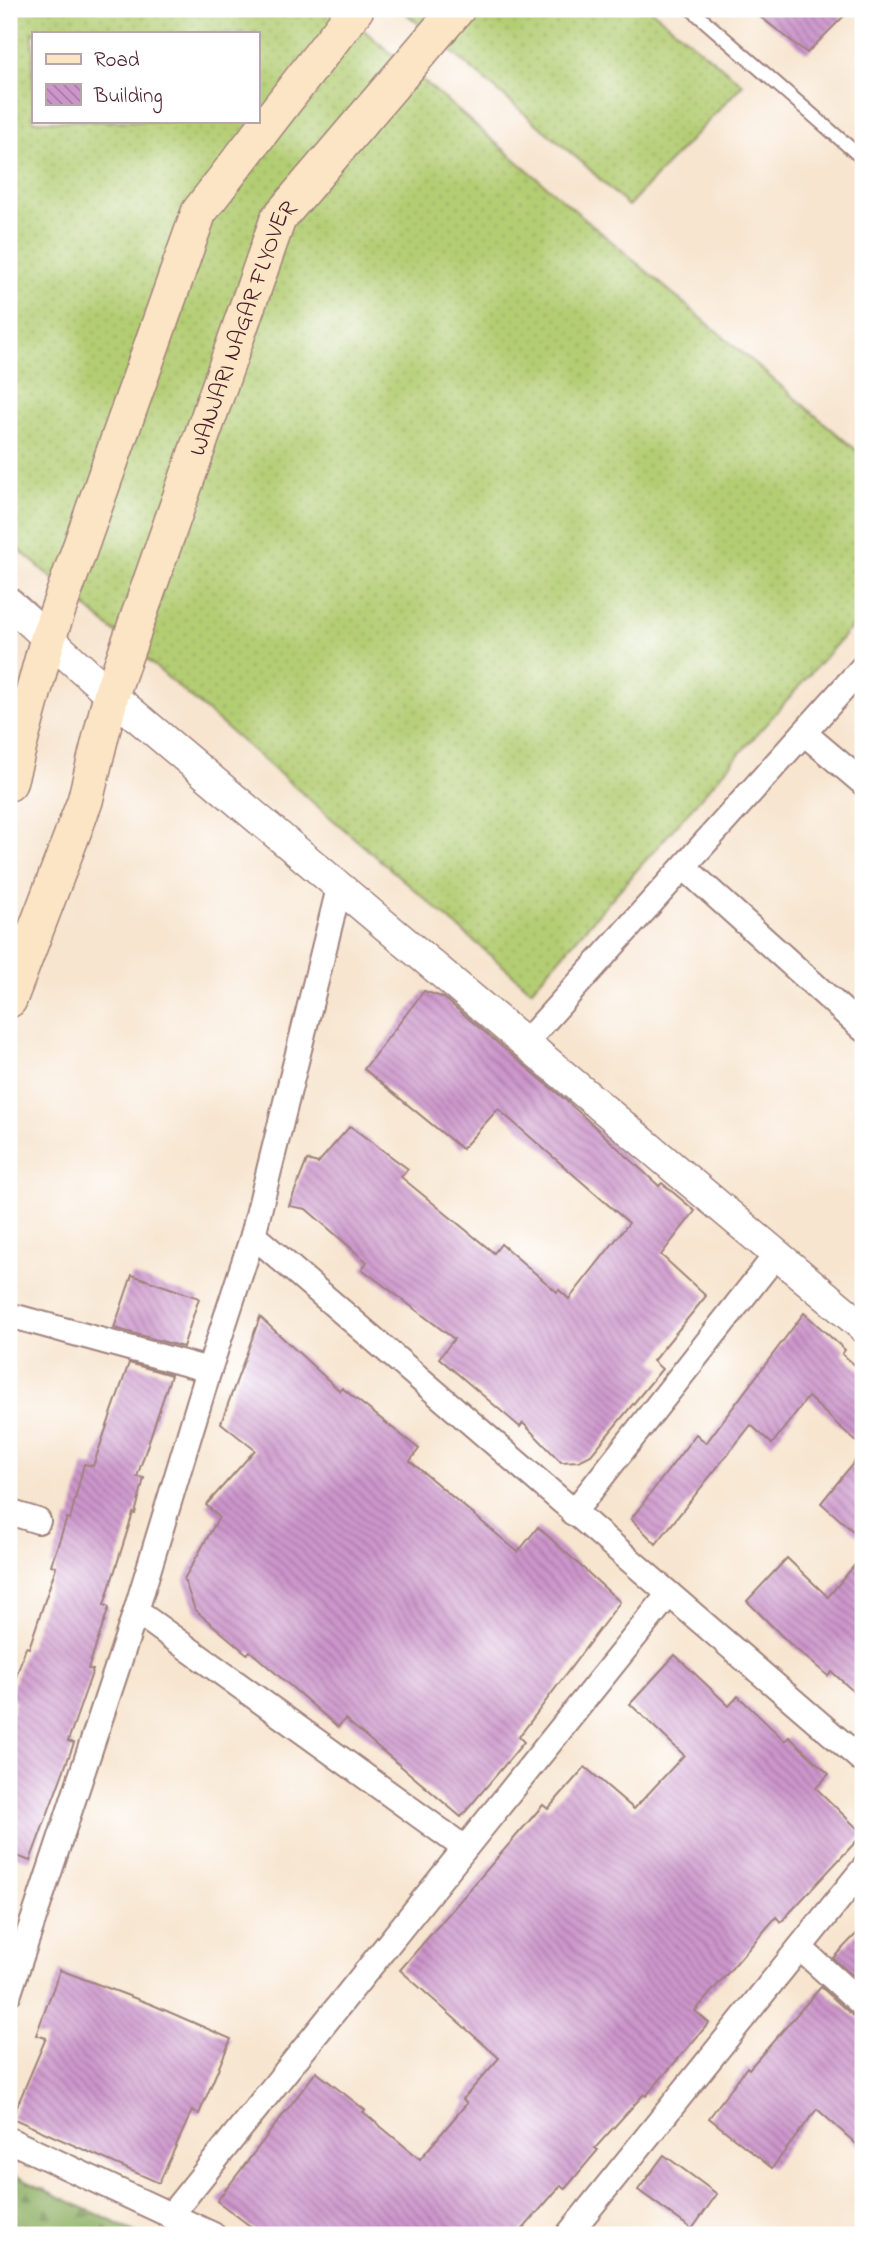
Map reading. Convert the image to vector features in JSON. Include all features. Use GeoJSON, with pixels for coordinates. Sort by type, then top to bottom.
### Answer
{"type":"FeatureCollection","features":[{"type":"Feature","properties":{"kind":"main road"},"geometry":{"type":"LineString","coordinates":[[9,783],[48,638],[199,212],[356,9]]}},
{"type":"Feature","properties":{"kind":"main road","name":"WANJARI NAGAR FLYOVER"},"geometry":{"type":"LineString","coordinates":[[9,1000],[85,801],[111,695],[278,219],[457,9]]}},
{"type":"Feature","properties":{"kind":"street"},"geometry":{"type":"LineString","coordinates":[[9,603],[111,695],[863,1327]]}},
{"type":"Feature","properties":{"kind":"street"},"geometry":{"type":"LineString","coordinates":[[525,1043],[863,667]]}},
{"type":"Feature","properties":{"kind":"street"},"geometry":{"type":"LineString","coordinates":[[804,733],[863,783]]}},
{"type":"Feature","properties":{"kind":"street"},"geometry":{"type":"LineString","coordinates":[[684,867],[863,1029]]}},
{"type":"Feature","properties":{"kind":"street"},"geometry":{"type":"LineString","coordinates":[[9,1993],[136,1611],[253,1235],[339,888]]}},
{"type":"Feature","properties":{"kind":"street"},"geometry":{"type":"LineString","coordinates":[[253,1235],[863,1761]]}},
{"type":"Feature","properties":{"kind":"street"},"geometry":{"type":"LineString","coordinates":[[573,1513],[776,1255]]}},
{"type":"Feature","properties":{"kind":"street"},"geometry":{"type":"LineString","coordinates":[[9,1315],[209,1370]]}},
{"type":"Feature","properties":{"kind":"street"},"geometry":{"type":"LineString","coordinates":[[9,1512],[38,1521]]}},
{"type":"Feature","properties":{"kind":"street"},"geometry":{"type":"LineString","coordinates":[[170,2216],[668,1594]]}},
{"type":"Feature","properties":{"kind":"street"},"geometry":{"type":"LineString","coordinates":[[136,1611],[463,1847]]}},
{"type":"Feature","properties":{"kind":"street"},"geometry":{"type":"LineString","coordinates":[[568,2235],[863,1870]]}},
{"type":"Feature","properties":{"kind":"street"},"geometry":{"type":"LineString","coordinates":[[800,1948],[863,2005]]}},
{"type":"Feature","properties":{"kind":"street"},"geometry":{"type":"LineString","coordinates":[[9,2140],[213,2235]]}},
{"type":"Feature","properties":{"kind":"lane"},"geometry":{"type":"LineString","coordinates":[[691,9],[863,159]]}},
{"type":"Feature","properties":{"kind":"green space"},"geometry":{"type":"Polygon","coordinates":[[[9,9],[339,9],[863,456],[863,614],[531,990],[9,541],[9,9]]]}},
{"type":"Feature","properties":{"kind":"green space"},"geometry":{"type":"Polygon","coordinates":[[[401,9],[650,9],[743,84],[628,206],[584,164],[401,9]]]}},
{"type":"Feature","properties":{"kind":"green space"},"geometry":{"type":"Polygon","coordinates":[[[9,2173],[141,2235],[9,2235],[9,2173]]]}},
{"type":"Feature","properties":{"kind":"building"},"geometry":{"type":"Polygon","coordinates":[[[750,9],[851,9],[807,53],[750,9]]]}},
{"type":"Feature","properties":{"kind":"building"},"geometry":{"type":"Polygon","coordinates":[[[424,991],[444,998],[569,1103],[659,1186],[662,1183],[695,1211],[661,1255],[706,1296],[653,1361],[662,1369],[591,1455],[579,1461],[561,1462],[523,1423],[520,1427],[439,1358],[454,1339],[362,1269],[367,1262],[306,1209],[289,1206],[307,1160],[318,1163],[350,1126],[408,1169],[401,1177],[494,1253],[501,1244],[557,1292],[559,1290],[569,1299],[629,1223],[498,1109],[462,1149],[364,1069],[424,991]]]}},
{"type":"Feature","properties":{"kind":"building"},"geometry":{"type":"Polygon","coordinates":[[[132,1275],[199,1298],[183,1347],[114,1328],[132,1275]]]}},
{"type":"Feature","properties":{"kind":"building"},"geometry":{"type":"Polygon","coordinates":[[[804,1313],[845,1350],[842,1354],[863,1372],[863,1448],[808,1397],[772,1444],[751,1425],[656,1544],[631,1519],[696,1434],[706,1443],[804,1313]]]}},
{"type":"Feature","properties":{"kind":"building"},"geometry":{"type":"Polygon","coordinates":[[[260,1317],[340,1391],[342,1388],[419,1449],[410,1461],[518,1552],[538,1527],[620,1602],[519,1737],[524,1742],[461,1817],[345,1719],[338,1727],[250,1651],[247,1654],[195,1610],[184,1579],[219,1517],[206,1505],[255,1450],[221,1423],[260,1317]]]}},
{"type":"Feature","properties":{"kind":"building"},"geometry":{"type":"Polygon","coordinates":[[[129,1363],[171,1375],[137,1477],[144,1478],[135,1514],[133,1513],[104,1605],[109,1607],[88,1669],[93,1670],[68,1741],[74,1743],[30,1861],[9,1853],[9,1722],[15,1702],[9,1698],[56,1567],[51,1565],[67,1518],[70,1519],[84,1464],[93,1466],[129,1363]]]}},
{"type":"Feature","properties":{"kind":"building"},"geometry":{"type":"Polygon","coordinates":[[[863,1451],[863,1540],[821,1503],[863,1451]]]}},
{"type":"Feature","properties":{"kind":"building"},"geometry":{"type":"Polygon","coordinates":[[[863,1555],[863,1700],[832,1672],[828,1676],[789,1643],[747,1601],[787,1558],[828,1597],[863,1555]]]}},
{"type":"Feature","properties":{"kind":"building"},"geometry":{"type":"Polygon","coordinates":[[[675,1655],[729,1706],[738,1696],[785,1741],[789,1737],[829,1774],[816,1788],[863,1834],[781,1922],[776,1917],[695,2011],[709,2023],[646,2096],[644,2094],[595,2148],[598,2150],[565,2189],[561,2185],[518,2235],[262,2235],[217,2201],[316,2072],[365,2110],[363,2112],[420,2159],[467,2103],[463,2099],[499,2058],[400,1970],[543,1805],[548,1809],[585,1767],[634,1809],[684,1755],[630,1704],[675,1655]]]}},
{"type":"Feature","properties":{"kind":"building"},"geometry":{"type":"Polygon","coordinates":[[[863,1927],[863,1985],[833,1958],[863,1927]]]}},
{"type":"Feature","properties":{"kind":"building"},"geometry":{"type":"Polygon","coordinates":[[[60,1970],[153,2005],[231,2039],[199,2114],[192,2111],[159,2183],[12,2118],[46,2038],[36,2035],[60,1970]]]}},
{"type":"Feature","properties":{"kind":"building"},"geometry":{"type":"Polygon","coordinates":[[[821,1987],[853,2016],[863,2019],[863,2150],[817,2109],[772,2168],[709,2118],[747,2067],[749,2069],[821,1987]]]}},
{"type":"Feature","properties":{"kind":"building"},"geometry":{"type":"Polygon","coordinates":[[[664,2155],[717,2194],[692,2229],[638,2190],[664,2155]]]}}]}
